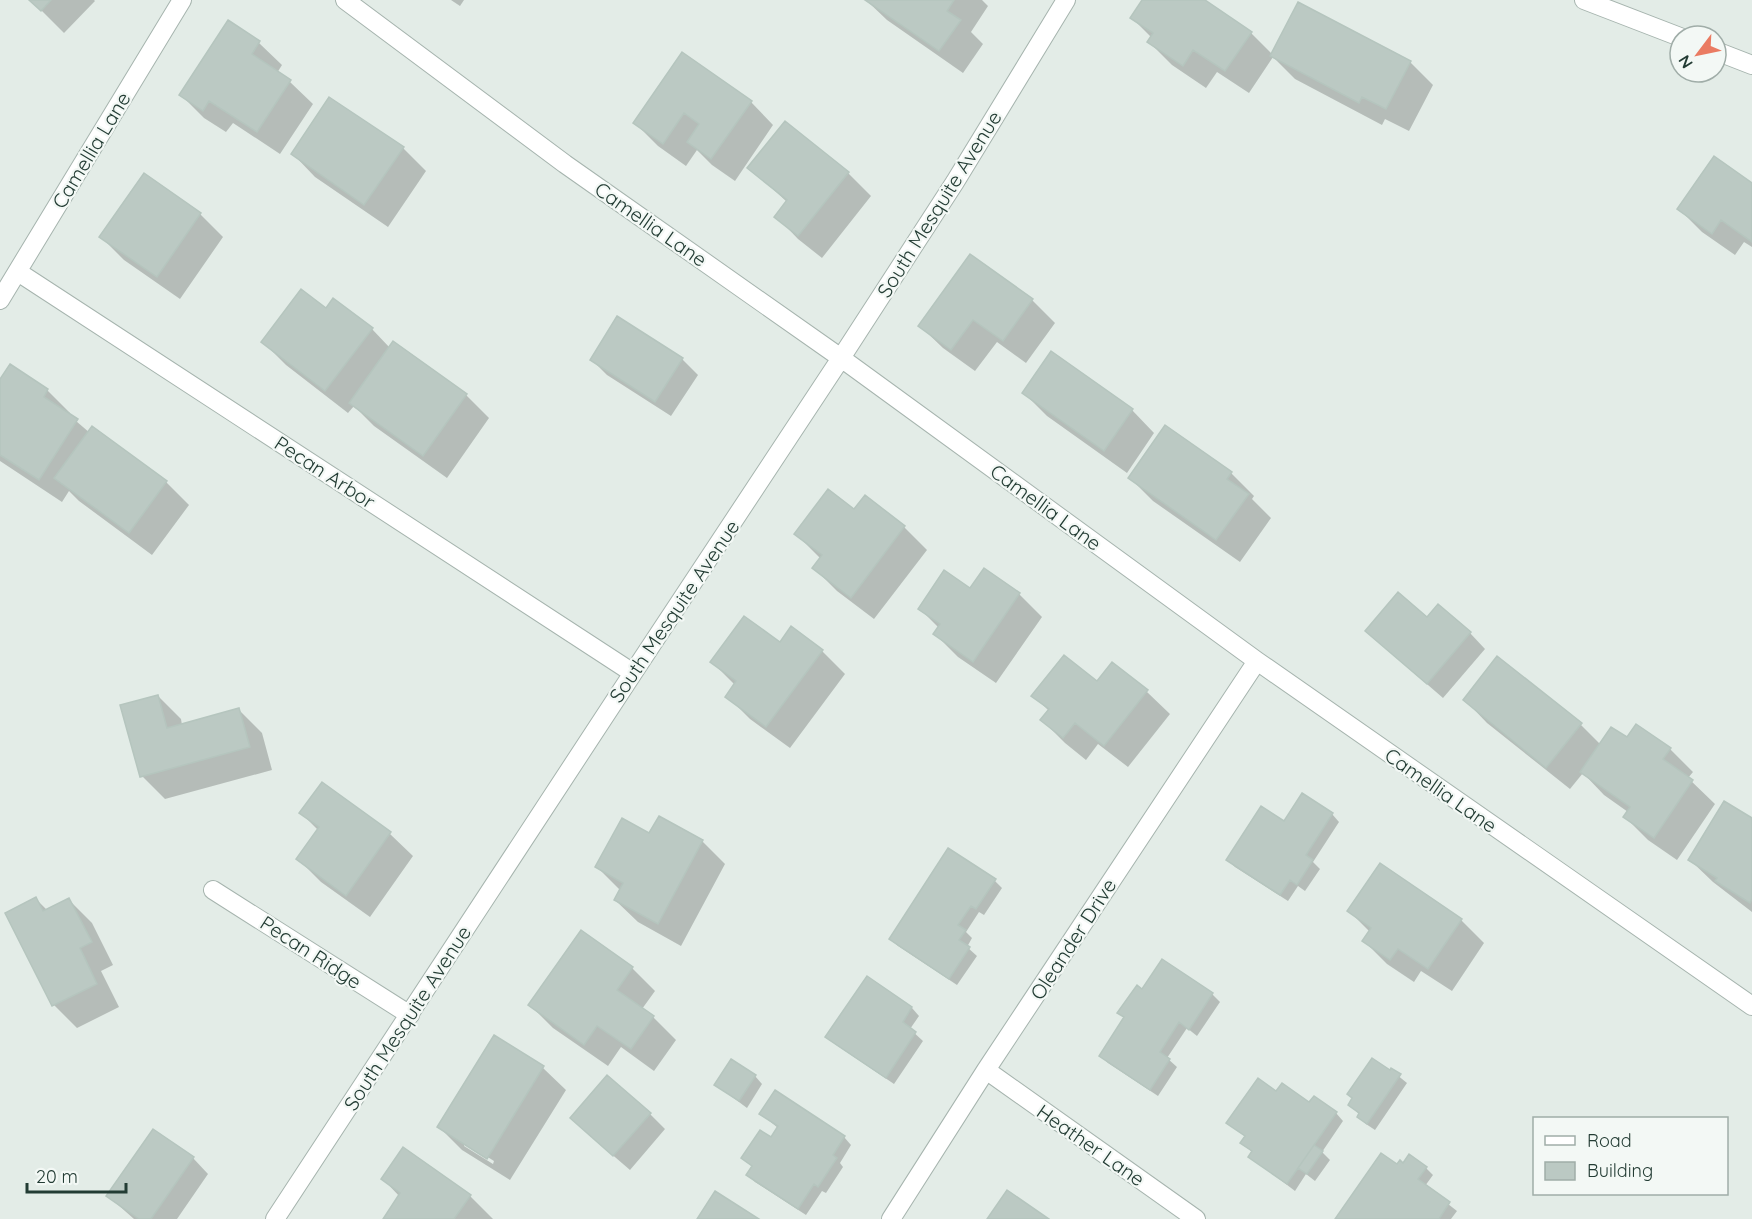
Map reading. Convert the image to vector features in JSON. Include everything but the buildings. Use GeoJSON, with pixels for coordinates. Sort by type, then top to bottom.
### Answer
{"type":"FeatureCollection","features":[{"type":"Feature","properties":{"kind":"street","name":"Camellia Lane"},"geometry":{"type":"LineString","coordinates":[[0,300],[182,0]]}},
{"type":"Feature","properties":{"kind":"street","name":"Camellia Lane"},"geometry":{"type":"LineString","coordinates":[[345,0],[565,164],[841,358],[1257,661],[1752,1006]]}},
{"type":"Feature","properties":{"kind":"street","name":"South Mesquite Avenue"},"geometry":{"type":"LineString","coordinates":[[275,1219],[841,358],[955,182],[1066,0]]}},
{"type":"Feature","properties":{"kind":"street"},"geometry":{"type":"LineString","coordinates":[[1584,0],[1668,32]]}},
{"type":"Feature","properties":{"kind":"street"},"geometry":{"type":"LineString","coordinates":[[1728,56],[1752,65]]}},
{"type":"Feature","properties":{"kind":"street","name":"Pecan Arbor"},"geometry":{"type":"LineString","coordinates":[[18,272],[633,673]]}},
{"type":"Feature","properties":{"kind":"street","name":"Oleander Drive"},"geometry":{"type":"LineString","coordinates":[[891,1219],[986,1070],[1257,661]]}},
{"type":"Feature","properties":{"kind":"street","name":"Pecan Ridge"},"geometry":{"type":"LineString","coordinates":[[213,890],[410,1015]]}},
{"type":"Feature","properties":{"kind":"street","name":"Heather Lane"},"geometry":{"type":"LineString","coordinates":[[986,1070],[1196,1219]]}}]}
